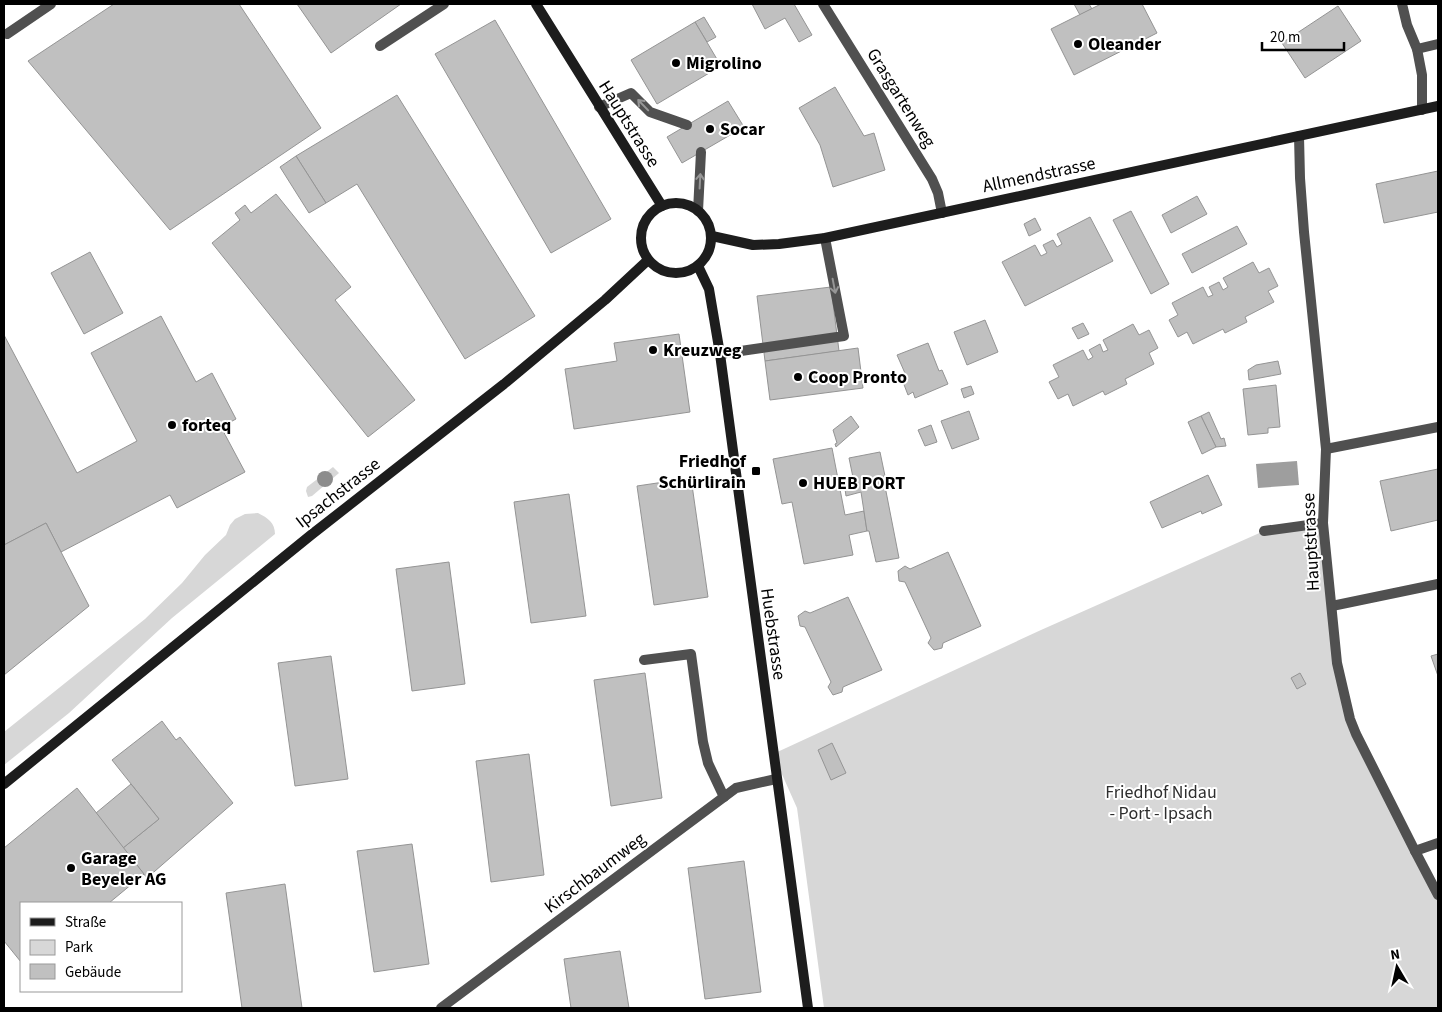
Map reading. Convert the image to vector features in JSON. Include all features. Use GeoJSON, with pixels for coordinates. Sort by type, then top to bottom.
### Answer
{"type":"FeatureCollection","features":[{"type":"Feature","properties":{"kind":"main road","name":"Hauptstrasse"},"geometry":{"type":"LineString","coordinates":[[536,4],[662,206]]}},
{"type":"Feature","properties":{"kind":"main road","name":"Allmendstrasse"},"geometry":{"type":"LineString","coordinates":[[712,236],[753,245],[779,244],[825,238],[1438,106]]}},
{"type":"Feature","properties":{"kind":"main road"},"geometry":{"type":"LineString","coordinates":[[671,204],[690,206],[698,211],[705,218],[712,236],[706,258],[698,266],[678,274],[656,268],[643,251],[641,240],[646,220],[662,206],[671,204]]}},
{"type":"Feature","properties":{"kind":"main road","name":"Ipsachstrasse"},"geometry":{"type":"LineString","coordinates":[[4,784],[319,529],[504,384],[605,300],[648,260]]}},
{"type":"Feature","properties":{"kind":"main road","name":"Huebstrasse"},"geometry":{"type":"LineString","coordinates":[[698,266],[709,288],[720,354],[808,1008]]}},
{"type":"Feature","properties":{"kind":"street"},"geometry":{"type":"LineString","coordinates":[[7,34],[51,4]]}},
{"type":"Feature","properties":{"kind":"street"},"geometry":{"type":"LineString","coordinates":[[380,46],[444,4]]}},
{"type":"Feature","properties":{"kind":"street","name":"Grasgartenweg"},"geometry":{"type":"LineString","coordinates":[[823,4],[932,179],[938,193],[942,213]]}},
{"type":"Feature","properties":{"kind":"street"},"geometry":{"type":"LineString","coordinates":[[1402,4],[1407,25],[1417,49],[1422,75],[1422,110]]}},
{"type":"Feature","properties":{"kind":"street"},"geometry":{"type":"LineString","coordinates":[[1417,49],[1438,44]]}},
{"type":"Feature","properties":{"kind":"street"},"geometry":{"type":"LineString","coordinates":[[599,107],[631,93],[650,112],[687,125]]}},
{"type":"Feature","properties":{"kind":"street","name":"Hauptstrasse"},"geometry":{"type":"LineString","coordinates":[[1299,136],[1304,232],[1326,449],[1323,523],[1337,663],[1350,719],[1356,734],[1438,895]]}},
{"type":"Feature","properties":{"kind":"street"},"geometry":{"type":"LineString","coordinates":[[698,211],[701,152]]}},
{"type":"Feature","properties":{"kind":"street"},"geometry":{"type":"LineString","coordinates":[[720,354],[844,336],[825,238]]}},
{"type":"Feature","properties":{"kind":"street"},"geometry":{"type":"LineString","coordinates":[[1326,449],[1438,427]]}},
{"type":"Feature","properties":{"kind":"street"},"geometry":{"type":"LineString","coordinates":[[1264,531],[1323,523]]}},
{"type":"Feature","properties":{"kind":"street"},"geometry":{"type":"LineString","coordinates":[[1332,606],[1438,584]]}},
{"type":"Feature","properties":{"kind":"street"},"geometry":{"type":"LineString","coordinates":[[644,660],[691,654],[702,742],[708,763],[724,797]]}},
{"type":"Feature","properties":{"kind":"street","name":"Kirschbaumweg"},"geometry":{"type":"LineString","coordinates":[[441,1008],[736,788],[776,779]]}},
{"type":"Feature","properties":{"kind":"street"},"geometry":{"type":"LineString","coordinates":[[1415,851],[1438,843]]}},
{"type":"Feature","properties":{"kind":"green space"},"geometry":{"type":"Polygon","coordinates":[[[333,467],[339,473],[312,496],[308,497],[307,487],[333,467]]]}},
{"type":"Feature","properties":{"kind":"green space"},"geometry":{"type":"Polygon","coordinates":[[[258,513],[270,521],[274,527],[275,534],[172,618],[69,713],[4,765],[4,732],[145,619],[182,583],[205,555],[226,535],[235,519],[245,514],[258,513]]]}},
{"type":"Feature","properties":{"kind":"green space","name":"Friedhof Nidau - Port - Ipsach"},"geometry":{"type":"Polygon","coordinates":[[[1323,523],[1346,702],[1438,895],[1438,1006],[1435,1008],[824,1008],[797,808],[773,754],[1041,630],[1264,531],[1323,523]]]}},
{"type":"Feature","properties":{"kind":"shaded area"},"geometry":{"type":"Polygon","coordinates":[[[1297,461],[1299,485],[1258,488],[1256,464],[1297,461]]]}},
{"type":"Feature","properties":{"kind":"building"},"geometry":{"type":"Polygon","coordinates":[[[114,4],[239,4],[321,128],[170,230],[28,61],[114,4]]]}},
{"type":"Feature","properties":{"kind":"building"},"geometry":{"type":"Polygon","coordinates":[[[297,4],[401,4],[331,53],[297,4]]]}},
{"type":"Feature","properties":{"kind":"building"},"geometry":{"type":"Polygon","coordinates":[[[752,4],[794,4],[812,35],[799,42],[785,18],[765,29],[752,4]]]}},
{"type":"Feature","properties":{"kind":"building"},"geometry":{"type":"Polygon","coordinates":[[[1074,4],[1089,4],[1092,9],[1080,15],[1074,4]]]}},
{"type":"Feature","properties":{"kind":"building"},"geometry":{"type":"Polygon","coordinates":[[[1101,4],[1142,4],[1157,33],[1074,75],[1051,29],[1101,4]]]}},
{"type":"Feature","properties":{"kind":"building"},"geometry":{"type":"Polygon","coordinates":[[[1338,6],[1361,41],[1305,78],[1282,43],[1338,6]]]}},
{"type":"Feature","properties":{"kind":"building"},"geometry":{"type":"Polygon","coordinates":[[[704,17],[716,37],[707,42],[695,22],[704,17]]]}},
{"type":"Feature","properties":{"kind":"building"},"geometry":{"type":"Polygon","coordinates":[[[495,20],[611,219],[551,253],[435,54],[495,20]]]}},
{"type":"Feature","properties":{"kind":"building","name":"Migrolino"},"geometry":{"type":"Polygon","coordinates":[[[695,22],[721,66],[657,104],[631,60],[695,22]]]}},
{"type":"Feature","properties":{"kind":"building"},"geometry":{"type":"Polygon","coordinates":[[[835,87],[864,136],[874,133],[885,170],[833,187],[820,145],[799,108],[835,87]]]}},
{"type":"Feature","properties":{"kind":"building"},"geometry":{"type":"Polygon","coordinates":[[[397,95],[535,316],[465,359],[357,184],[326,203],[296,156],[397,95]]]}},
{"type":"Feature","properties":{"kind":"building"},"geometry":{"type":"Polygon","coordinates":[[[728,101],[744,127],[682,163],[667,137],[728,101]]]}},
{"type":"Feature","properties":{"kind":"building"},"geometry":{"type":"Polygon","coordinates":[[[296,156],[326,203],[309,213],[280,167],[296,156]]]}},
{"type":"Feature","properties":{"kind":"building"},"geometry":{"type":"Polygon","coordinates":[[[1438,171],[1438,212],[1384,223],[1376,184],[1438,171]]]}},
{"type":"Feature","properties":{"kind":"building"},"geometry":{"type":"Polygon","coordinates":[[[276,194],[351,287],[335,300],[415,400],[368,437],[212,243],[240,220],[235,213],[245,205],[251,213],[276,194]]]}},
{"type":"Feature","properties":{"kind":"building"},"geometry":{"type":"Polygon","coordinates":[[[1197,196],[1207,214],[1171,233],[1162,215],[1197,196]]]}},
{"type":"Feature","properties":{"kind":"building"},"geometry":{"type":"Polygon","coordinates":[[[1131,211],[1169,284],[1151,294],[1113,220],[1131,211]]]}},
{"type":"Feature","properties":{"kind":"building"},"geometry":{"type":"Polygon","coordinates":[[[1090,217],[1113,261],[1025,306],[1002,262],[1035,245],[1041,256],[1047,253],[1043,245],[1053,240],[1057,247],[1062,244],[1057,234],[1090,217]]]}},
{"type":"Feature","properties":{"kind":"building"},"geometry":{"type":"Polygon","coordinates":[[[1035,218],[1041,230],[1029,236],[1024,224],[1035,218]]]}},
{"type":"Feature","properties":{"kind":"building"},"geometry":{"type":"Polygon","coordinates":[[[1237,226],[1247,244],[1192,273],[1182,254],[1237,226]]]}},
{"type":"Feature","properties":{"kind":"building"},"geometry":{"type":"Polygon","coordinates":[[[90,252],[123,313],[84,334],[51,273],[90,252]]]}},
{"type":"Feature","properties":{"kind":"building"},"geometry":{"type":"Polygon","coordinates":[[[1253,262],[1259,273],[1269,268],[1278,286],[1268,291],[1274,302],[1245,317],[1247,322],[1225,333],[1223,329],[1193,344],[1187,332],[1178,337],[1169,320],[1178,315],[1172,303],[1203,287],[1208,297],[1213,295],[1209,287],[1219,282],[1223,290],[1228,287],[1223,278],[1253,262]]]}},
{"type":"Feature","properties":{"kind":"building"},"geometry":{"type":"Polygon","coordinates":[[[831,287],[839,351],[765,361],[757,296],[831,287]]]}},
{"type":"Feature","properties":{"kind":"building"},"geometry":{"type":"Polygon","coordinates":[[[161,316],[196,382],[212,373],[236,419],[221,427],[245,472],[177,508],[170,495],[61,552],[46,523],[4,545],[4,335],[77,473],[137,441],[91,353],[161,316]]]}},
{"type":"Feature","properties":{"kind":"building"},"geometry":{"type":"Polygon","coordinates":[[[985,320],[998,352],[967,365],[954,332],[985,320]]]}},
{"type":"Feature","properties":{"kind":"building"},"geometry":{"type":"Polygon","coordinates":[[[1083,323],[1089,334],[1078,339],[1072,328],[1083,323]]]}},
{"type":"Feature","properties":{"kind":"building"},"geometry":{"type":"Polygon","coordinates":[[[1133,324],[1139,335],[1149,330],[1158,348],[1149,353],[1154,364],[1125,379],[1127,384],[1105,395],[1103,391],[1073,406],[1068,394],[1058,399],[1049,382],[1059,377],[1053,365],[1083,350],[1088,360],[1093,357],[1089,350],[1100,344],[1103,352],[1108,350],[1103,340],[1133,324]]]}},
{"type":"Feature","properties":{"kind":"building"},"geometry":{"type":"Polygon","coordinates":[[[679,334],[690,412],[574,429],[565,369],[617,361],[614,343],[679,334]]]}},
{"type":"Feature","properties":{"kind":"building"},"geometry":{"type":"Polygon","coordinates":[[[928,343],[939,371],[942,370],[948,384],[915,398],[913,392],[908,395],[903,382],[908,380],[897,355],[928,343]]]}},
{"type":"Feature","properties":{"kind":"building"},"geometry":{"type":"Polygon","coordinates":[[[858,348],[863,388],[770,400],[765,361],[858,348]]]}},
{"type":"Feature","properties":{"kind":"building"},"geometry":{"type":"Polygon","coordinates":[[[1278,361],[1281,374],[1249,380],[1248,370],[1256,365],[1278,361]]]}},
{"type":"Feature","properties":{"kind":"building"},"geometry":{"type":"Polygon","coordinates":[[[1276,385],[1280,427],[1268,428],[1268,433],[1248,435],[1243,389],[1276,385]]]}},
{"type":"Feature","properties":{"kind":"building"},"geometry":{"type":"Polygon","coordinates":[[[971,386],[974,394],[964,398],[961,389],[971,386]]]}},
{"type":"Feature","properties":{"kind":"building"},"geometry":{"type":"Polygon","coordinates":[[[969,411],[979,439],[952,449],[941,421],[969,411]]]}},
{"type":"Feature","properties":{"kind":"building"},"geometry":{"type":"Polygon","coordinates":[[[1209,412],[1221,439],[1224,438],[1226,446],[1216,447],[1201,416],[1209,412]]]}},
{"type":"Feature","properties":{"kind":"building"},"geometry":{"type":"Polygon","coordinates":[[[851,416],[859,427],[836,447],[835,444],[837,443],[833,430],[851,416]]]}},
{"type":"Feature","properties":{"kind":"building"},"geometry":{"type":"Polygon","coordinates":[[[1201,416],[1216,447],[1202,454],[1188,422],[1201,416]]]}},
{"type":"Feature","properties":{"kind":"building"},"geometry":{"type":"Polygon","coordinates":[[[931,425],[937,442],[925,446],[918,430],[931,425]]]}},
{"type":"Feature","properties":{"kind":"building"},"geometry":{"type":"Polygon","coordinates":[[[832,448],[845,515],[864,511],[867,531],[849,535],[853,555],[804,564],[792,502],[782,504],[773,459],[832,448]]]}},
{"type":"Feature","properties":{"kind":"building"},"geometry":{"type":"Polygon","coordinates":[[[880,452],[899,558],[876,562],[869,531],[867,531],[861,492],[846,496],[845,489],[855,487],[849,458],[880,452]]]}},
{"type":"Feature","properties":{"kind":"building"},"geometry":{"type":"Polygon","coordinates":[[[1438,469],[1438,520],[1391,531],[1380,481],[1438,469]]]}},
{"type":"Feature","properties":{"kind":"building"},"geometry":{"type":"Polygon","coordinates":[[[1208,475],[1222,505],[1202,514],[1201,511],[1162,528],[1150,502],[1208,475]]]}},
{"type":"Feature","properties":{"kind":"building"},"geometry":{"type":"Polygon","coordinates":[[[691,478],[708,597],[654,605],[637,486],[691,478]]]}},
{"type":"Feature","properties":{"kind":"building"},"geometry":{"type":"Polygon","coordinates":[[[569,494],[586,616],[531,623],[514,502],[569,494]]]}},
{"type":"Feature","properties":{"kind":"building"},"geometry":{"type":"Polygon","coordinates":[[[46,523],[89,606],[4,675],[4,545],[46,523]]]}},
{"type":"Feature","properties":{"kind":"building"},"geometry":{"type":"Polygon","coordinates":[[[948,552],[981,626],[943,643],[942,648],[934,650],[928,643],[931,638],[905,582],[899,581],[898,571],[905,566],[910,569],[948,552]]]}},
{"type":"Feature","properties":{"kind":"building"},"geometry":{"type":"Polygon","coordinates":[[[449,562],[465,684],[412,691],[396,569],[449,562]]]}},
{"type":"Feature","properties":{"kind":"building"},"geometry":{"type":"Polygon","coordinates":[[[848,597],[882,670],[843,687],[842,692],[833,695],[828,687],[831,682],[805,627],[800,626],[798,616],[805,611],[810,613],[848,597]]]}},
{"type":"Feature","properties":{"kind":"building"},"geometry":{"type":"Polygon","coordinates":[[[1438,654],[1438,676],[1431,656],[1438,654]]]}},
{"type":"Feature","properties":{"kind":"building"},"geometry":{"type":"Polygon","coordinates":[[[331,656],[348,779],[295,786],[278,663],[331,656]]]}},
{"type":"Feature","properties":{"kind":"building"},"geometry":{"type":"Polygon","coordinates":[[[645,673],[662,798],[611,806],[594,680],[645,673]]]}},
{"type":"Feature","properties":{"kind":"building"},"geometry":{"type":"Polygon","coordinates":[[[1300,673],[1306,684],[1297,689],[1291,678],[1300,673]]]}},
{"type":"Feature","properties":{"kind":"building"},"geometry":{"type":"Polygon","coordinates":[[[162,721],[176,740],[180,737],[233,803],[147,878],[123,848],[159,819],[112,760],[162,721]]]}},
{"type":"Feature","properties":{"kind":"building"},"geometry":{"type":"Polygon","coordinates":[[[832,743],[846,773],[831,780],[818,750],[832,743]]]}},
{"type":"Feature","properties":{"kind":"building"},"geometry":{"type":"Polygon","coordinates":[[[529,754],[544,875],[491,882],[476,761],[529,754]]]}},
{"type":"Feature","properties":{"kind":"building"},"geometry":{"type":"Polygon","coordinates":[[[131,784],[159,819],[123,848],[96,813],[131,784]]]}},
{"type":"Feature","properties":{"kind":"building"},"geometry":{"type":"Polygon","coordinates":[[[77,788],[144,874],[110,902],[20,902],[20,961],[4,941],[4,848],[77,788]]]}},
{"type":"Feature","properties":{"kind":"building"},"geometry":{"type":"Polygon","coordinates":[[[412,844],[429,964],[374,972],[357,851],[412,844]]]}},
{"type":"Feature","properties":{"kind":"building"},"geometry":{"type":"Polygon","coordinates":[[[744,861],[761,992],[705,999],[688,868],[744,861]]]}},
{"type":"Feature","properties":{"kind":"building"},"geometry":{"type":"Polygon","coordinates":[[[285,884],[302,1008],[242,1008],[226,893],[285,884]]]}},
{"type":"Feature","properties":{"kind":"building"},"geometry":{"type":"Polygon","coordinates":[[[620,951],[629,1008],[571,1008],[564,959],[620,951]]]}},
{"type":"Feature","properties":{"kind":"place","name":"Oleander"},"geometry":{"type":"Point","coordinates":[1078,44]}},
{"type":"Feature","properties":{"kind":"place","name":"Migrolino"},"geometry":{"type":"Point","coordinates":[676,63]}},
{"type":"Feature","properties":{"kind":"place","name":"Socar"},"geometry":{"type":"Point","coordinates":[710,129]}},
{"type":"Feature","properties":{"kind":"place","name":"Kreuzweg"},"geometry":{"type":"Point","coordinates":[653,350]}},
{"type":"Feature","properties":{"kind":"place","name":"Coop Pronto"},"geometry":{"type":"Point","coordinates":[798,377]}},
{"type":"Feature","properties":{"kind":"place","name":"forteq"},"geometry":{"type":"Point","coordinates":[172,425]}},
{"type":"Feature","properties":{"kind":"place","name":"Friedhof Schürlirain"},"geometry":{"type":"Point","coordinates":[756,471]}},
{"type":"Feature","properties":{"kind":"place","name":"HUEB PORT"},"geometry":{"type":"Point","coordinates":[803,483]}},
{"type":"Feature","properties":{"kind":"place","name":"Garage Beyeler AG"},"geometry":{"type":"Point","coordinates":[71,868]}}]}
